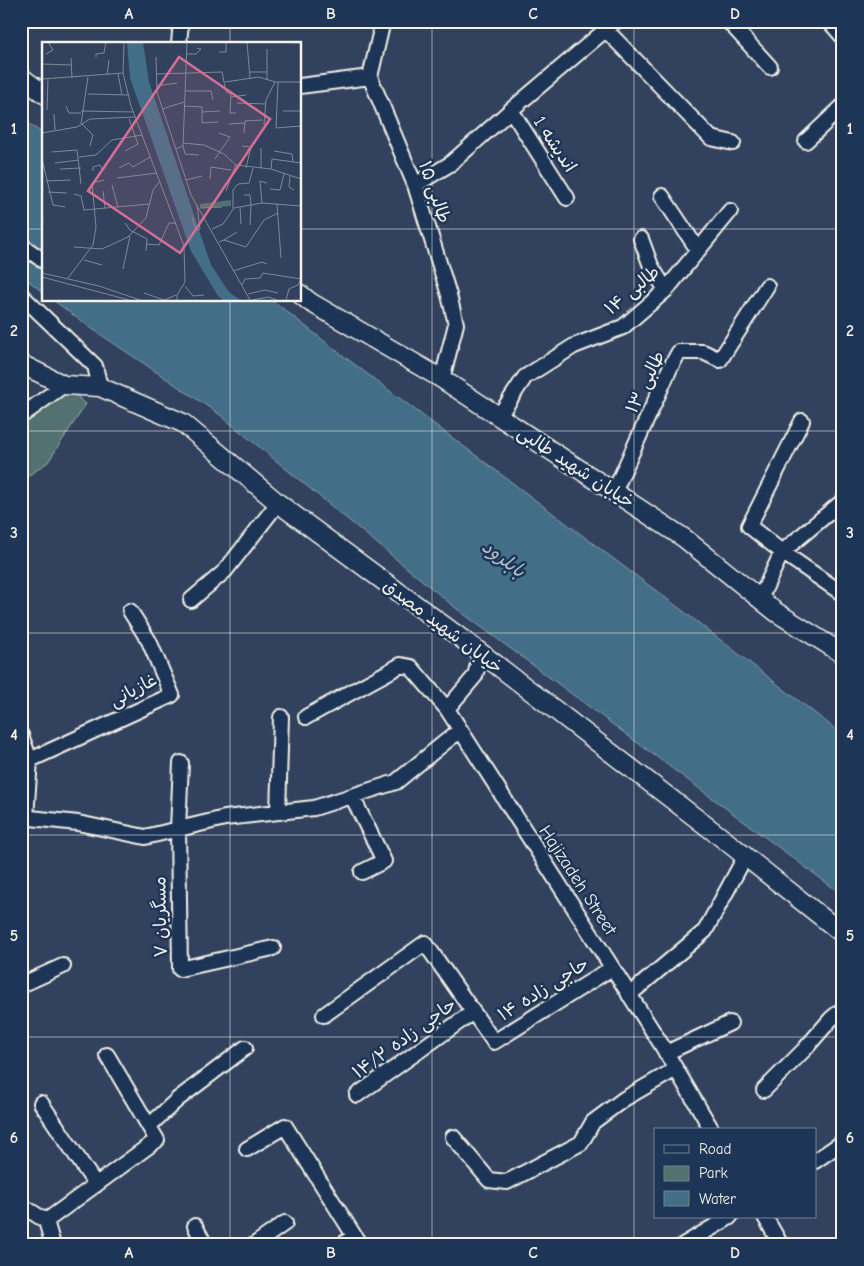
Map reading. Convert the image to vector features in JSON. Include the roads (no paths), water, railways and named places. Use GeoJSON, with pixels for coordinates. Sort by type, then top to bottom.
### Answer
{"type":"FeatureCollection","features":[{"type":"Feature","properties":{"kind":"street"},"geometry":{"type":"LineString","coordinates":[[179,42],[181,21]]}},
{"type":"Feature","properties":{"kind":"street"},"geometry":{"type":"LineString","coordinates":[[301,86],[370,77],[383,21]]}},
{"type":"Feature","properties":{"kind":"street"},"geometry":{"type":"LineString","coordinates":[[728,21],[770,67]]}},
{"type":"Feature","properties":{"kind":"street"},"geometry":{"type":"LineString","coordinates":[[829,21],[843,37]]}},
{"type":"Feature","properties":{"kind":"street"},"geometry":{"type":"LineString","coordinates":[[415,185],[450,164],[611,26],[710,138],[733,143]]}},
{"type":"Feature","properties":{"kind":"street"},"geometry":{"type":"LineString","coordinates":[[21,77],[42,93]]}},
{"type":"Feature","properties":{"kind":"street","name":"طالبی ۱۵"},"geometry":{"type":"LineString","coordinates":[[370,77],[415,185],[456,324],[442,379]]}},
{"type":"Feature","properties":{"kind":"street"},"geometry":{"type":"LineString","coordinates":[[806,141],[843,106]]}},
{"type":"Feature","properties":{"kind":"street","name":"اندیشه 1"},"geometry":{"type":"LineString","coordinates":[[511,110],[567,198]]}},
{"type":"Feature","properties":{"kind":"street"},"geometry":{"type":"LineString","coordinates":[[662,196],[698,250]]}},
{"type":"Feature","properties":{"kind":"street","name":"طالبی ۱۴"},"geometry":{"type":"LineString","coordinates":[[499,416],[525,377],[574,346],[623,327],[666,290],[730,211]]}},
{"type":"Feature","properties":{"kind":"street"},"geometry":{"type":"LineString","coordinates":[[641,239],[651,266],[666,290]]}},
{"type":"Feature","properties":{"kind":"street"},"geometry":{"type":"LineString","coordinates":[[21,244],[42,260]]}},
{"type":"Feature","properties":{"kind":"street","name":"طالبی ۱۳"},"geometry":{"type":"LineString","coordinates":[[614,492],[679,352],[703,352],[720,360],[767,286]]}},
{"type":"Feature","properties":{"kind":"street"},"geometry":{"type":"LineString","coordinates":[[21,295],[95,366],[100,387]]}},
{"type":"Feature","properties":{"kind":"street","name":"خیابان شهید طالبی"},"geometry":{"type":"LineString","coordinates":[[301,295],[310,302],[442,379],[684,538],[776,612],[843,654]]}},
{"type":"Feature","properties":{"kind":"street","name":"خیابان شهید مصدق"},"geometry":{"type":"LineString","coordinates":[[21,364],[64,385],[100,387],[183,423],[278,503],[481,653],[843,934]]}},
{"type":"Feature","properties":{"kind":"street"},"geometry":{"type":"LineString","coordinates":[[21,416],[64,385]]}},
{"type":"Feature","properties":{"kind":"street"},"geometry":{"type":"LineString","coordinates":[[802,421],[749,526],[782,552],[843,594]]}},
{"type":"Feature","properties":{"kind":"street"},"geometry":{"type":"LineString","coordinates":[[760,599],[782,552],[843,501]]}},
{"type":"Feature","properties":{"kind":"street"},"geometry":{"type":"LineString","coordinates":[[192,600],[225,571],[278,503]]}},
{"type":"Feature","properties":{"kind":"street","name":"غازیانی"},"geometry":{"type":"LineString","coordinates":[[30,760],[172,695],[149,641],[130,611]]}},
{"type":"Feature","properties":{"kind":"street"},"geometry":{"type":"LineString","coordinates":[[447,709],[476,676],[481,653]]}},
{"type":"Feature","properties":{"kind":"street","name":"Hajizadeh Street"},"geometry":{"type":"LineString","coordinates":[[306,717],[402,665],[412,667],[447,709],[666,1053],[711,1128]]}},
{"type":"Feature","properties":{"kind":"street"},"geometry":{"type":"LineString","coordinates":[[278,812],[281,717]]}},
{"type":"Feature","properties":{"kind":"street"},"geometry":{"type":"LineString","coordinates":[[21,734],[30,760],[24,817],[78,823],[145,837],[224,818],[314,808],[396,782],[460,730]]}},
{"type":"Feature","properties":{"kind":"street"},"geometry":{"type":"LineString","coordinates":[[178,829],[181,764]]}},
{"type":"Feature","properties":{"kind":"street"},"geometry":{"type":"LineString","coordinates":[[352,796],[384,861],[362,872]]}},
{"type":"Feature","properties":{"kind":"street","name":"مسگریان ۷"},"geometry":{"type":"LineString","coordinates":[[178,829],[180,969],[273,948]]}},
{"type":"Feature","properties":{"kind":"street"},"geometry":{"type":"LineString","coordinates":[[629,995],[704,931],[745,857]]}},
{"type":"Feature","properties":{"kind":"street"},"geometry":{"type":"LineString","coordinates":[[324,1015],[426,943],[473,1012]]}},
{"type":"Feature","properties":{"kind":"street"},"geometry":{"type":"LineString","coordinates":[[21,985],[63,966]]}},
{"type":"Feature","properties":{"kind":"street","name":"حاجی زاده ۱۴"},"geometry":{"type":"LineString","coordinates":[[473,1012],[494,1042],[612,968]]}},
{"type":"Feature","properties":{"kind":"street"},"geometry":{"type":"LineString","coordinates":[[764,1090],[804,1050],[831,1019],[843,1009]]}},
{"type":"Feature","properties":{"kind":"street","name":"حاجی زاده ۱۴/۲"},"geometry":{"type":"LineString","coordinates":[[357,1095],[473,1012]]}},
{"type":"Feature","properties":{"kind":"street"},"geometry":{"type":"LineString","coordinates":[[666,1053],[730,1022]]}},
{"type":"Feature","properties":{"kind":"street"},"geometry":{"type":"LineString","coordinates":[[149,1126],[178,1099],[245,1048]]}},
{"type":"Feature","properties":{"kind":"street"},"geometry":{"type":"LineString","coordinates":[[46,1221],[157,1140],[107,1055]]}},
{"type":"Feature","properties":{"kind":"street"},"geometry":{"type":"LineString","coordinates":[[453,1137],[490,1180],[507,1182],[581,1143],[593,1122],[624,1099],[676,1069]]}},
{"type":"Feature","properties":{"kind":"street"},"geometry":{"type":"LineString","coordinates":[[41,1103],[96,1184]]}},
{"type":"Feature","properties":{"kind":"street"},"geometry":{"type":"LineString","coordinates":[[246,1148],[285,1126],[357,1240],[342,1245]]}},
{"type":"Feature","properties":{"kind":"street"},"geometry":{"type":"LineString","coordinates":[[816,1160],[843,1142]]}},
{"type":"Feature","properties":{"kind":"street"},"geometry":{"type":"LineString","coordinates":[[21,1205],[46,1221],[53,1245]]}},
{"type":"Feature","properties":{"kind":"street"},"geometry":{"type":"LineString","coordinates":[[683,1245],[728,1218]]}},
{"type":"Feature","properties":{"kind":"street"},"geometry":{"type":"LineString","coordinates":[[766,1218],[781,1245]]}},
{"type":"Feature","properties":{"kind":"street"},"geometry":{"type":"LineString","coordinates":[[254,1245],[285,1223]]}},
{"type":"Feature","properties":{"kind":"street"},"geometry":{"type":"LineString","coordinates":[[195,1226],[205,1245]]}},
{"type":"Feature","properties":{"kind":"water"},"geometry":{"type":"Polygon","coordinates":[[[21,119],[42,133],[42,291],[21,275],[21,119]]]}},
{"type":"Feature","properties":{"kind":"water","name":"بابلرود"},"geometry":{"type":"Polygon","coordinates":[[[54,301],[273,301],[342,355],[683,611],[843,735],[843,895],[457,609],[219,414],[88,326],[54,301]]]}}]}
